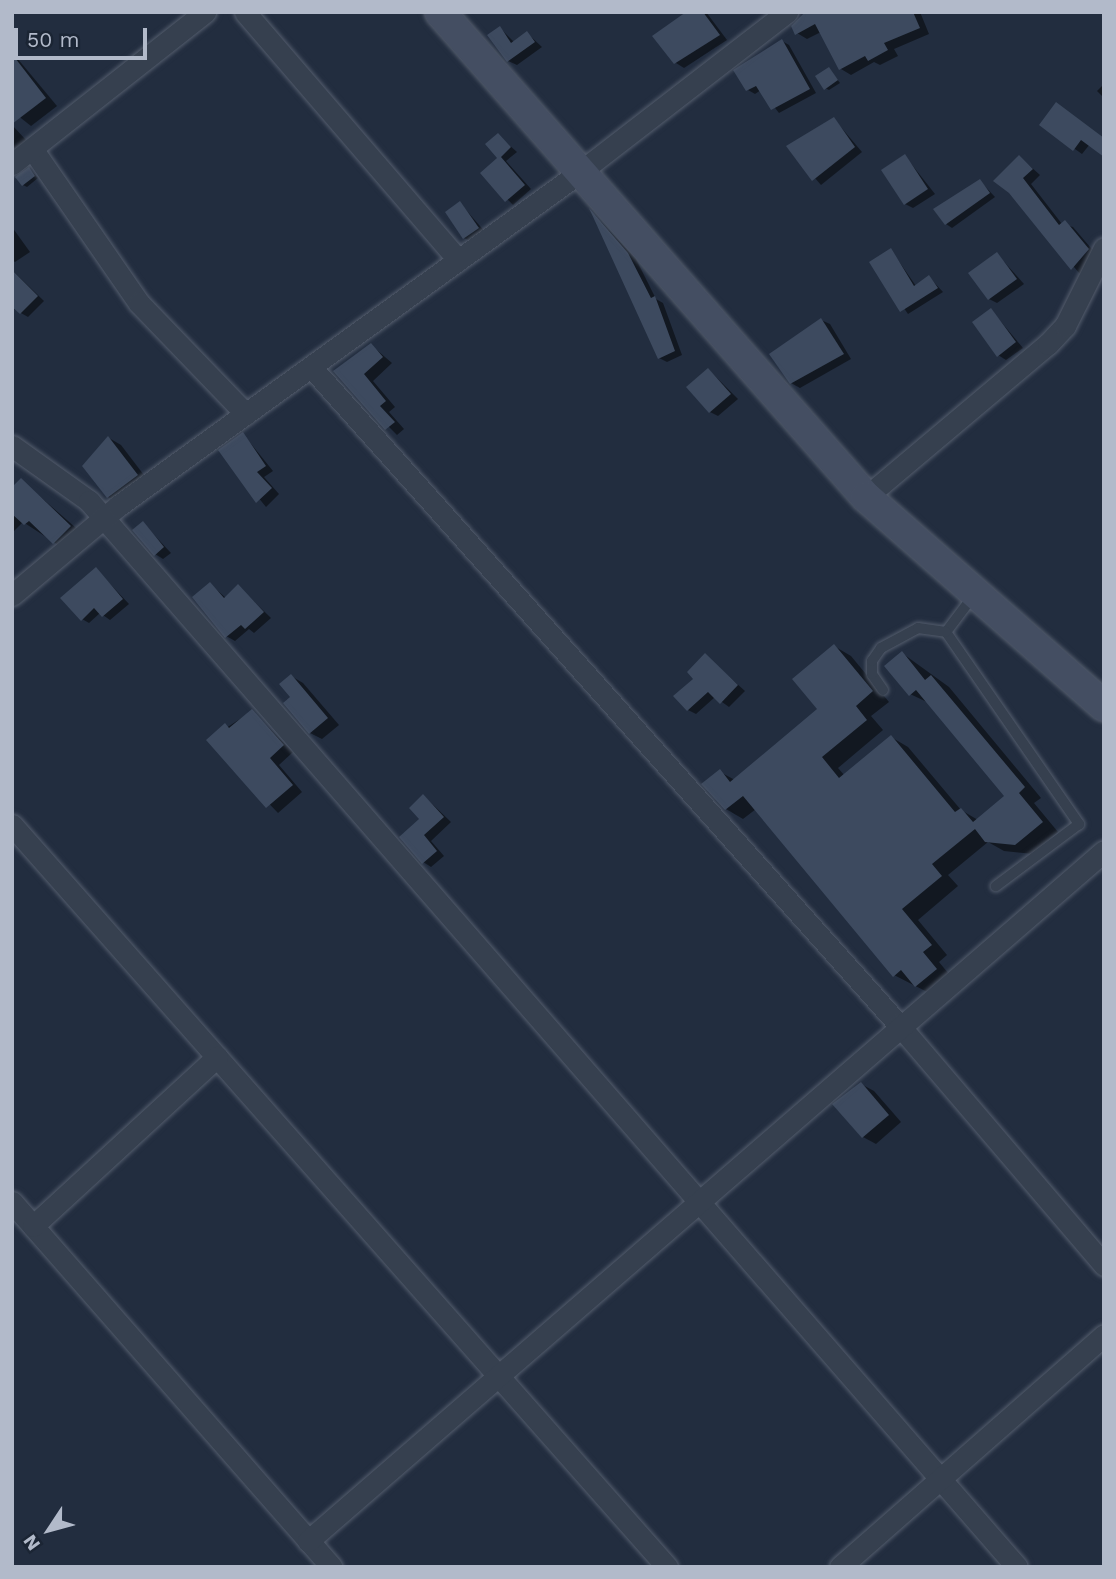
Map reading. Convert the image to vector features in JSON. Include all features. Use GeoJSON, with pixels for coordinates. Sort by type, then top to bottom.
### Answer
{"type":"FeatureCollection","features":[{"type":"Feature","properties":{"kind":"street"},"geometry":{"type":"LineString","coordinates":[[12,164],[205,12]]}},
{"type":"Feature","properties":{"kind":"street"},"geometry":{"type":"LineString","coordinates":[[245,12],[458,260]]}},
{"type":"Feature","properties":{"kind":"street"},"geometry":{"type":"LineString","coordinates":[[440,12],[866,497],[1104,706]]}},
{"type":"Feature","properties":{"kind":"street"},"geometry":{"type":"LineString","coordinates":[[12,594],[101,520],[580,172],[787,12]]}},
{"type":"Feature","properties":{"kind":"street"},"geometry":{"type":"LineString","coordinates":[[33,150],[139,303],[246,414]]}},
{"type":"Feature","properties":{"kind":"street"},"geometry":{"type":"LineString","coordinates":[[866,497],[1048,344],[1065,326],[1104,248]]}},
{"type":"Feature","properties":{"kind":"street"},"geometry":{"type":"LineString","coordinates":[[312,368],[899,1025],[1104,1265]]}},
{"type":"Feature","properties":{"kind":"street"},"geometry":{"type":"LineString","coordinates":[[12,446],[73,486],[1017,1567]]}},
{"type":"Feature","properties":{"kind":"street"},"geometry":{"type":"LineString","coordinates":[[12,825],[667,1567]]}},
{"type":"Feature","properties":{"kind":"street"},"geometry":{"type":"LineString","coordinates":[[308,1541],[899,1025],[1104,851]]}},
{"type":"Feature","properties":{"kind":"street"},"geometry":{"type":"LineString","coordinates":[[33,1226],[217,1057]]}},
{"type":"Feature","properties":{"kind":"street"},"geometry":{"type":"LineString","coordinates":[[12,1202],[331,1567]]}},
{"type":"Feature","properties":{"kind":"street"},"geometry":{"type":"LineString","coordinates":[[840,1567],[1104,1335]]}},
{"type":"Feature","properties":{"kind":"lane"},"geometry":{"type":"LineString","coordinates":[[946,632],[975,592]]}},
{"type":"Feature","properties":{"kind":"lane"},"geometry":{"type":"LineString","coordinates":[[883,690],[872,674],[872,661],[881,648],[918,628],[946,632],[1079,824],[996,886]]}},
{"type":"Feature","properties":{"kind":"building"},"geometry":{"type":"Polygon","coordinates":[[[686,12],[703,12],[720,35],[674,64],[652,36],[686,12]]]}},
{"type":"Feature","properties":{"kind":"building"},"geometry":{"type":"Polygon","coordinates":[[[805,12],[913,12],[920,28],[884,43],[888,50],[868,61],[865,56],[839,70],[815,24],[795,35],[791,26],[805,12]]]}},
{"type":"Feature","properties":{"kind":"building"},"geometry":{"type":"Polygon","coordinates":[[[500,26],[511,43],[527,31],[535,42],[507,62],[487,35],[500,26]]]}},
{"type":"Feature","properties":{"kind":"building"},"geometry":{"type":"Polygon","coordinates":[[[782,39],[810,89],[771,110],[756,86],[746,91],[733,70],[782,39]]]}},
{"type":"Feature","properties":{"kind":"building"},"geometry":{"type":"Polygon","coordinates":[[[12,54],[46,98],[12,124],[12,54]]]}},
{"type":"Feature","properties":{"kind":"building"},"geometry":{"type":"Polygon","coordinates":[[[829,67],[838,80],[824,90],[815,76],[829,67]]]}},
{"type":"Feature","properties":{"kind":"building"},"geometry":{"type":"Polygon","coordinates":[[[1056,102],[1104,138],[1104,157],[1081,140],[1073,151],[1039,125],[1056,102]]]}},
{"type":"Feature","properties":{"kind":"building"},"geometry":{"type":"Polygon","coordinates":[[[834,117],[855,147],[812,181],[786,146],[834,117]]]}},
{"type":"Feature","properties":{"kind":"building"},"geometry":{"type":"Polygon","coordinates":[[[498,133],[511,147],[501,157],[525,185],[505,202],[480,173],[497,158],[485,144],[498,133]]]}},
{"type":"Feature","properties":{"kind":"building"},"geometry":{"type":"Polygon","coordinates":[[[905,154],[928,189],[904,205],[881,170],[905,154]]]}},
{"type":"Feature","properties":{"kind":"building"},"geometry":{"type":"Polygon","coordinates":[[[1019,155],[1033,169],[1023,178],[1059,225],[1065,220],[1089,249],[1071,270],[1009,193],[993,181],[1019,155]]]}},
{"type":"Feature","properties":{"kind":"building"},"geometry":{"type":"Polygon","coordinates":[[[29,167],[35,176],[22,186],[15,177],[29,167]]]}},
{"type":"Feature","properties":{"kind":"building"},"geometry":{"type":"Polygon","coordinates":[[[980,179],[990,193],[945,225],[933,209],[980,179]]]}},
{"type":"Feature","properties":{"kind":"building"},"geometry":{"type":"Polygon","coordinates":[[[460,201],[479,228],[463,239],[445,212],[460,201]]]}},
{"type":"Feature","properties":{"kind":"building"},"geometry":{"type":"Polygon","coordinates":[[[589,208],[628,253],[651,298],[655,296],[675,351],[658,359],[589,208]]]}},
{"type":"Feature","properties":{"kind":"building"},"geometry":{"type":"Polygon","coordinates":[[[891,248],[914,286],[929,275],[938,288],[900,312],[869,262],[891,248]]]}},
{"type":"Feature","properties":{"kind":"building"},"geometry":{"type":"Polygon","coordinates":[[[997,252],[1017,279],[988,300],[968,273],[997,252]]]}},
{"type":"Feature","properties":{"kind":"building"},"geometry":{"type":"Polygon","coordinates":[[[12,270],[38,296],[20,314],[12,307],[12,270]]]}},
{"type":"Feature","properties":{"kind":"building"},"geometry":{"type":"Polygon","coordinates":[[[991,308],[1016,342],[997,357],[972,322],[991,308]]]}},
{"type":"Feature","properties":{"kind":"building"},"geometry":{"type":"Polygon","coordinates":[[[821,318],[844,354],[790,384],[769,354],[821,318]]]}},
{"type":"Feature","properties":{"kind":"building"},"geometry":{"type":"Polygon","coordinates":[[[371,343],[383,357],[364,374],[386,401],[380,406],[395,422],[385,430],[333,371],[371,343]]]}},
{"type":"Feature","properties":{"kind":"building"},"geometry":{"type":"Polygon","coordinates":[[[708,368],[731,394],[709,413],[686,387],[708,368]]]}},
{"type":"Feature","properties":{"kind":"building"},"geometry":{"type":"Polygon","coordinates":[[[243,432],[266,466],[257,472],[272,488],[256,503],[218,450],[243,432]]]}},
{"type":"Feature","properties":{"kind":"building"},"geometry":{"type":"Polygon","coordinates":[[[108,436],[138,475],[107,498],[82,466],[108,436]]]}},
{"type":"Feature","properties":{"kind":"building"},"geometry":{"type":"Polygon","coordinates":[[[21,478],[71,526],[53,544],[29,521],[24,525],[12,514],[12,487],[21,478]]]}},
{"type":"Feature","properties":{"kind":"building"},"geometry":{"type":"Polygon","coordinates":[[[143,521],[164,547],[154,556],[132,530],[143,521]]]}},
{"type":"Feature","properties":{"kind":"building"},"geometry":{"type":"Polygon","coordinates":[[[96,567],[123,599],[102,617],[94,608],[81,621],[60,598],[96,567]]]}},
{"type":"Feature","properties":{"kind":"building"},"geometry":{"type":"Polygon","coordinates":[[[210,582],[224,598],[238,584],[264,612],[245,629],[241,625],[225,638],[192,597],[210,582]]]}},
{"type":"Feature","properties":{"kind":"building"},"geometry":{"type":"Polygon","coordinates":[[[834,644],[873,691],[856,706],[867,720],[822,757],[839,778],[891,735],[955,812],[961,808],[973,822],[1004,796],[916,690],[909,696],[884,666],[902,651],[925,680],[931,675],[1025,787],[1019,793],[1043,822],[1015,845],[985,842],[975,829],[932,864],[942,876],[902,909],[932,945],[923,952],[937,969],[915,987],[901,970],[893,977],[743,796],[725,810],[701,784],[720,769],[730,782],[817,709],[792,679],[834,644]]]}},
{"type":"Feature","properties":{"kind":"building"},"geometry":{"type":"Polygon","coordinates":[[[705,653],[738,685],[720,704],[708,692],[687,711],[673,696],[693,679],[687,672],[705,653]]]}},
{"type":"Feature","properties":{"kind":"building"},"geometry":{"type":"Polygon","coordinates":[[[291,674],[328,718],[309,734],[283,703],[290,697],[279,684],[291,674]]]}},
{"type":"Feature","properties":{"kind":"building"},"geometry":{"type":"Polygon","coordinates":[[[252,709],[284,745],[270,758],[293,785],[266,808],[206,740],[225,723],[229,728],[252,709]]]}},
{"type":"Feature","properties":{"kind":"building"},"geometry":{"type":"Polygon","coordinates":[[[423,794],[444,817],[424,835],[437,851],[422,864],[399,837],[419,819],[409,808],[423,794]]]}},
{"type":"Feature","properties":{"kind":"building"},"geometry":{"type":"Polygon","coordinates":[[[861,1082],[889,1115],[862,1138],[832,1104],[861,1082]]]}}]}
